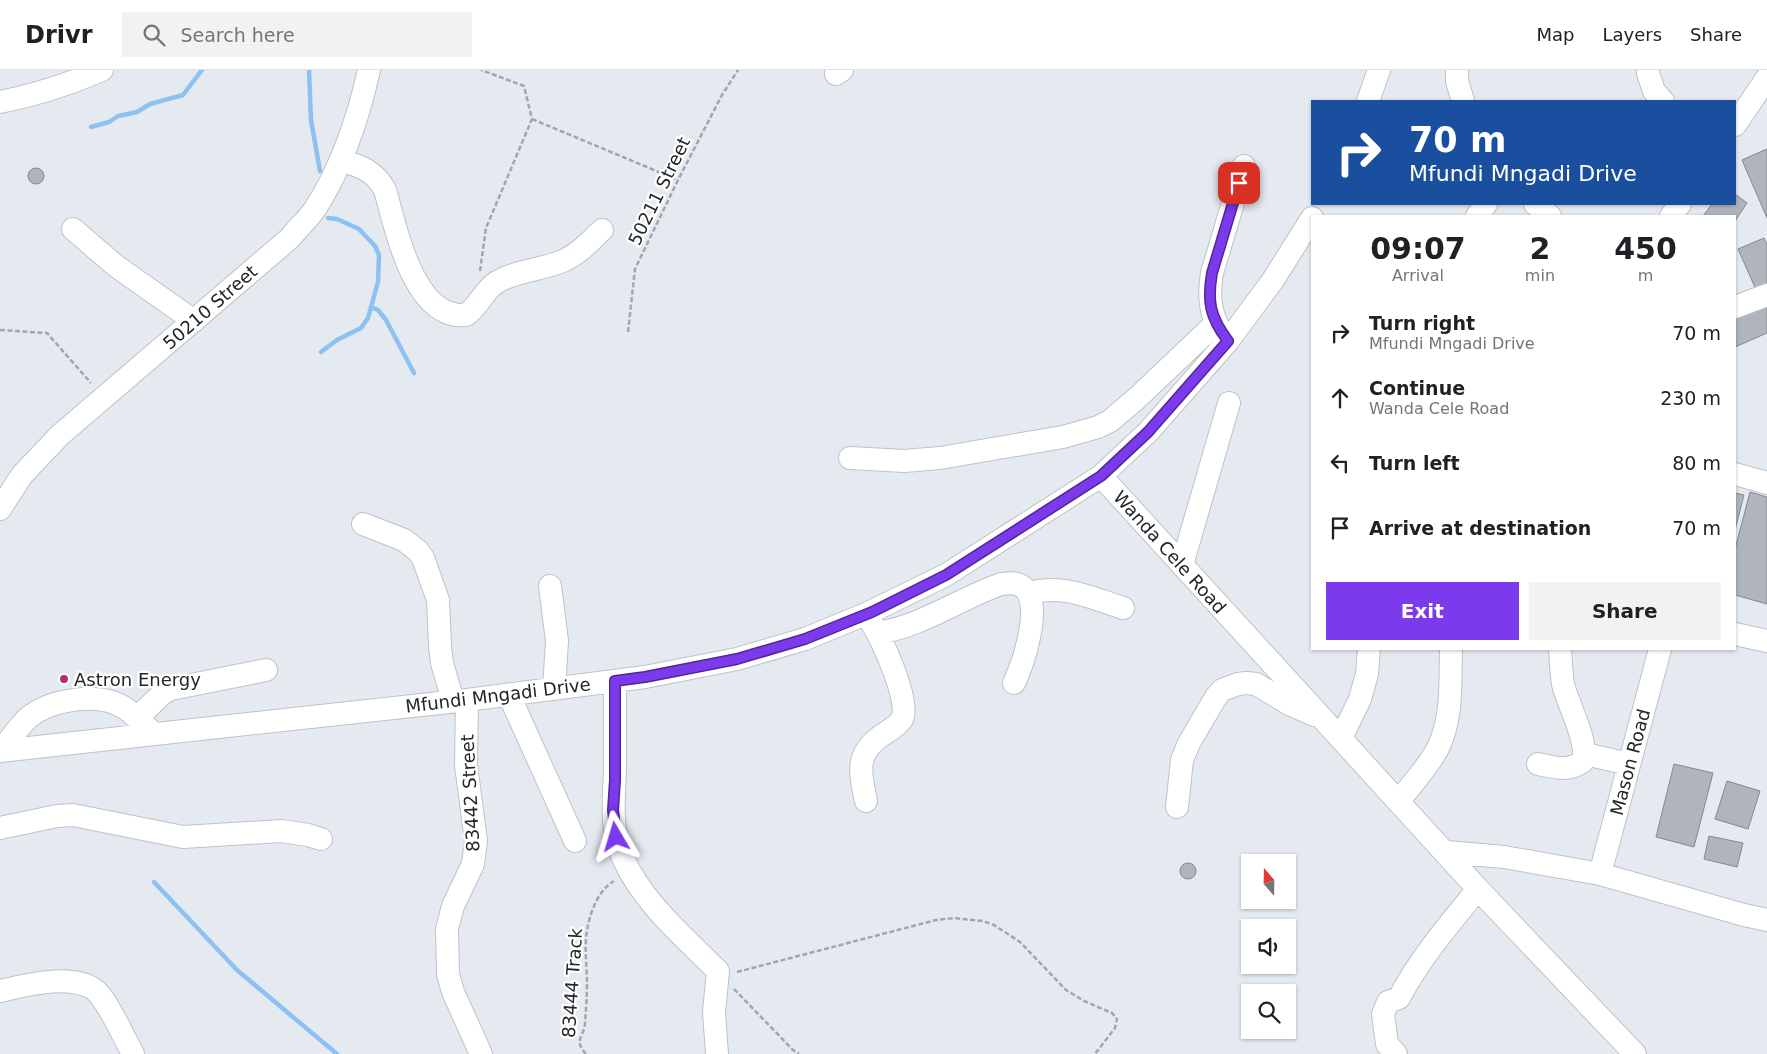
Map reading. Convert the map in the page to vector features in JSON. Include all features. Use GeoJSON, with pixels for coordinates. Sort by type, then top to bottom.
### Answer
{"type":"FeatureCollection","features":[{"type":"Feature","properties":{"kind":"street"},"geometry":{"type":"LineString","coordinates":[[0,102],[38,94],[102,70]]}},
{"type":"Feature","properties":{"kind":"street","name":"50210 Street"},"geometry":{"type":"LineString","coordinates":[[0,509],[22,475],[60,435],[290,238],[314,210],[341,160],[350,137],[369,70]]}},
{"type":"Feature","properties":{"kind":"street"},"geometry":{"type":"LineString","coordinates":[[1368,100],[1379,70]]}},
{"type":"Feature","properties":{"kind":"street"},"geometry":{"type":"LineString","coordinates":[[1457,70],[1457,81],[1463,100]]}},
{"type":"Feature","properties":{"kind":"street"},"geometry":{"type":"LineString","coordinates":[[1646,71],[1654,91],[1662,100]]}},
{"type":"Feature","properties":{"kind":"street"},"geometry":{"type":"LineString","coordinates":[[1736,124],[1767,78]]}},
{"type":"Feature","properties":{"kind":"street"},"geometry":{"type":"LineString","coordinates":[[341,160],[368,170],[381,183],[385,190],[402,250],[416,281],[433,304],[452,314],[466,315],[471,312],[489,288],[503,279],[526,270],[552,264],[577,253],[602,230]]}},
{"type":"Feature","properties":{"kind":"street"},"geometry":{"type":"LineString","coordinates":[[850,458],[904,461],[940,458],[1063,437],[1098,427],[1110,421],[1222,332],[1210,299],[1210,288],[1212,273],[1244,166]]}},
{"type":"Feature","properties":{"kind":"street"},"geometry":{"type":"LineString","coordinates":[[1536,205],[1549,215]]}},
{"type":"Feature","properties":{"kind":"street","name":"Wanda Cele Road"},"geometry":{"type":"LineString","coordinates":[[1311,220],[1272,280],[1222,332],[1148,432],[1101,476],[1447,852],[1478,889],[1635,1054]]}},
{"type":"Feature","properties":{"kind":"street"},"geometry":{"type":"LineString","coordinates":[[73,229],[116,266],[194,321]]}},
{"type":"Feature","properties":{"kind":"street"},"geometry":{"type":"LineString","coordinates":[[1736,307],[1767,296]]}},
{"type":"Feature","properties":{"kind":"street"},"geometry":{"type":"LineString","coordinates":[[1182,565],[1229,403]]}},
{"type":"Feature","properties":{"kind":"street"},"geometry":{"type":"LineString","coordinates":[[1736,474],[1767,483]]}},
{"type":"Feature","properties":{"kind":"street","name":"Mfundi Mngadi Drive"},"geometry":{"type":"LineString","coordinates":[[1,751],[509,695],[645,677],[737,659],[805,639],[866,614],[946,575],[1101,476]]}},
{"type":"Feature","properties":{"kind":"street","name":"83442 Street"},"geometry":{"type":"LineString","coordinates":[[363,524],[404,540],[418,551],[423,558],[438,600],[442,663],[460,700],[476,841],[473,864],[453,906],[447,929],[448,974],[452,992],[481,1054]]}},
{"type":"Feature","properties":{"kind":"street"},"geometry":{"type":"LineString","coordinates":[[878,633],[893,631],[926,619],[1001,584],[1013,583],[1021,586],[1028,593],[1031,608],[1031,629],[1024,658],[1014,683]]}},
{"type":"Feature","properties":{"kind":"street"},"geometry":{"type":"LineString","coordinates":[[550,586],[557,641],[554,689]]}},
{"type":"Feature","properties":{"kind":"street"},"geometry":{"type":"LineString","coordinates":[[1028,593],[1044,589],[1067,591],[1123,608]]}},
{"type":"Feature","properties":{"kind":"street"},"geometry":{"type":"LineString","coordinates":[[866,614],[888,654],[902,696],[904,712],[902,719],[876,739],[864,754],[861,763],[861,777],[866,801]]}},
{"type":"Feature","properties":{"kind":"street"},"geometry":{"type":"LineString","coordinates":[[1736,634],[1767,641]]}},
{"type":"Feature","properties":{"kind":"street"},"geometry":{"type":"LineString","coordinates":[[1341,738],[1360,699],[1367,674],[1369,650]]}},
{"type":"Feature","properties":{"kind":"street"},"geometry":{"type":"LineString","coordinates":[[1399,801],[1424,770],[1438,748],[1444,731],[1450,705],[1450,650]]}},
{"type":"Feature","properties":{"kind":"street"},"geometry":{"type":"LineString","coordinates":[[1538,764],[1570,768],[1582,762],[1585,754],[1583,740],[1563,684],[1560,650]]}},
{"type":"Feature","properties":{"kind":"street","name":"Mason Road"},"geometry":{"type":"LineString","coordinates":[[1600,874],[1660,650]]}},
{"type":"Feature","properties":{"kind":"street"},"geometry":{"type":"LineString","coordinates":[[137,718],[163,692],[171,689],[266,670]]}},
{"type":"Feature","properties":{"kind":"street"},"geometry":{"type":"LineString","coordinates":[[615,681],[613,810],[616,837],[623,858],[634,878],[671,924],[718,972],[714,1012],[718,1054]]}},
{"type":"Feature","properties":{"kind":"street"},"geometry":{"type":"LineString","coordinates":[[1177,807],[1182,760],[1189,743],[1222,690],[1238,684],[1256,684],[1291,705],[1324,719]]}},
{"type":"Feature","properties":{"kind":"street"},"geometry":{"type":"LineString","coordinates":[[509,695],[575,841]]}},
{"type":"Feature","properties":{"kind":"street"},"geometry":{"type":"LineString","coordinates":[[1,751],[28,719],[41,709],[52,704],[84,699],[100,699],[125,708],[154,734]]}},
{"type":"Feature","properties":{"kind":"street"},"geometry":{"type":"LineString","coordinates":[[1585,754],[1629,764]]}},
{"type":"Feature","properties":{"kind":"street"},"geometry":{"type":"LineString","coordinates":[[0,828],[73,814],[183,837],[281,830],[308,834],[321,839]]}},
{"type":"Feature","properties":{"kind":"street"},"geometry":{"type":"LineString","coordinates":[[1447,852],[1504,857],[1600,874],[1767,920]]}},
{"type":"Feature","properties":{"kind":"street"},"geometry":{"type":"LineString","coordinates":[[1396,1054],[1387,1044],[1383,1014],[1388,1002],[1399,998],[1409,979],[1478,889]]}},
{"type":"Feature","properties":{"kind":"street"},"geometry":{"type":"LineString","coordinates":[[0,991],[46,982],[84,984],[96,991],[107,1006],[133,1054]]}},
{"type":"Feature","properties":{"kind":"path"},"geometry":{"type":"LineString","coordinates":[[480,272],[486,228],[532,119],[524,86],[481,70]]}},
{"type":"Feature","properties":{"kind":"path","name":"50211 Street"},"geometry":{"type":"LineString","coordinates":[[628,332],[635,269],[678,180],[722,95],[738,70]]}},
{"type":"Feature","properties":{"kind":"path"},"geometry":{"type":"LineString","coordinates":[[532,119],[678,180]]}},
{"type":"Feature","properties":{"kind":"path"},"geometry":{"type":"LineString","coordinates":[[0,330],[47,333],[104,397]]}},
{"type":"Feature","properties":{"kind":"path","name":"83444 Track"},"geometry":{"type":"LineString","coordinates":[[586,1054],[580,1047],[579,1039],[585,1024],[587,928],[598,897],[604,888],[614,881],[624,882],[634,878]]}},
{"type":"Feature","properties":{"kind":"path"},"geometry":{"type":"LineString","coordinates":[[718,972],[739,972],[936,920],[954,918],[983,921],[994,925],[1020,942],[1066,990],[1084,1002],[1112,1013],[1117,1019],[1115,1028],[1095,1054]]}},
{"type":"Feature","properties":{"kind":"path"},"geometry":{"type":"LineString","coordinates":[[718,972],[799,1054]]}},
{"type":"Feature","properties":{"kind":"building"},"geometry":{"type":"Polygon","coordinates":[[[1767,149],[1767,218],[1742,160],[1767,149]]]}},
{"type":"Feature","properties":{"kind":"building"},"geometry":{"type":"Polygon","coordinates":[[[36,168],[44,176],[36,184],[28,176],[36,168]]]}},
{"type":"Feature","properties":{"kind":"building"},"geometry":{"type":"Polygon","coordinates":[[[1736,195],[1747,203],[1736,220],[1736,215],[1704,215],[1711,205],[1736,205],[1736,195]]]}},
{"type":"Feature","properties":{"kind":"building"},"geometry":{"type":"Polygon","coordinates":[[[1764,238],[1767,244],[1767,287],[1757,292],[1738,249],[1764,238]]]}},
{"type":"Feature","properties":{"kind":"building"},"geometry":{"type":"Polygon","coordinates":[[[1767,301],[1767,333],[1736,347],[1736,315],[1767,301]]]}},
{"type":"Feature","properties":{"kind":"building"},"geometry":{"type":"Polygon","coordinates":[[[1750,492],[1767,497],[1767,604],[1736,595],[1736,545],[1750,492]]]}},
{"type":"Feature","properties":{"kind":"building"},"geometry":{"type":"Polygon","coordinates":[[[1736,493],[1744,495],[1736,526],[1736,493]]]}},
{"type":"Feature","properties":{"kind":"building"},"geometry":{"type":"Polygon","coordinates":[[[1674,764],[1713,773],[1694,847],[1656,837],[1674,764]]]}},
{"type":"Feature","properties":{"kind":"building"},"geometry":{"type":"Polygon","coordinates":[[[1727,781],[1760,791],[1748,829],[1715,819],[1727,781]]]}},
{"type":"Feature","properties":{"kind":"building"},"geometry":{"type":"Polygon","coordinates":[[[1709,836],[1743,843],[1737,867],[1704,859],[1709,836]]]}},
{"type":"Feature","properties":{"kind":"building"},"geometry":{"type":"Polygon","coordinates":[[[1188,863],[1196,871],[1188,879],[1180,871],[1188,863]]]}},
{"type":"Feature","properties":{"kind":"waterway"},"geometry":{"type":"LineString","coordinates":[[91,127],[109,122],[118,116],[137,112],[150,104],[183,95],[202,70]]}},
{"type":"Feature","properties":{"kind":"waterway"},"geometry":{"type":"LineString","coordinates":[[309,70],[311,120],[320,171]]}},
{"type":"Feature","properties":{"kind":"waterway"},"geometry":{"type":"LineString","coordinates":[[321,352],[337,340],[361,328],[368,318],[378,282],[379,255],[375,246],[359,229],[337,219],[328,218]]}},
{"type":"Feature","properties":{"kind":"waterway"},"geometry":{"type":"LineString","coordinates":[[371,307],[378,310],[386,320],[414,373]]}},
{"type":"Feature","properties":{"kind":"waterway"},"geometry":{"type":"LineString","coordinates":[[154,882],[237,970],[337,1054]]}},
{"type":"Feature","properties":{"kind":"place","name":"Astron Energy"},"geometry":{"type":"Point","coordinates":[64,679]}},
{"type":"Feature","properties":{"kind":"route"},"geometry":{"type":"LineString","coordinates":[[616,837],[613,810],[615,780],[615,681],[737,659],[805,639],[872,612],[946,575],[1101,476],[1148,432],[1228,341],[1215,324],[1210,299],[1210,288],[1212,273],[1239,183]]}}]}
